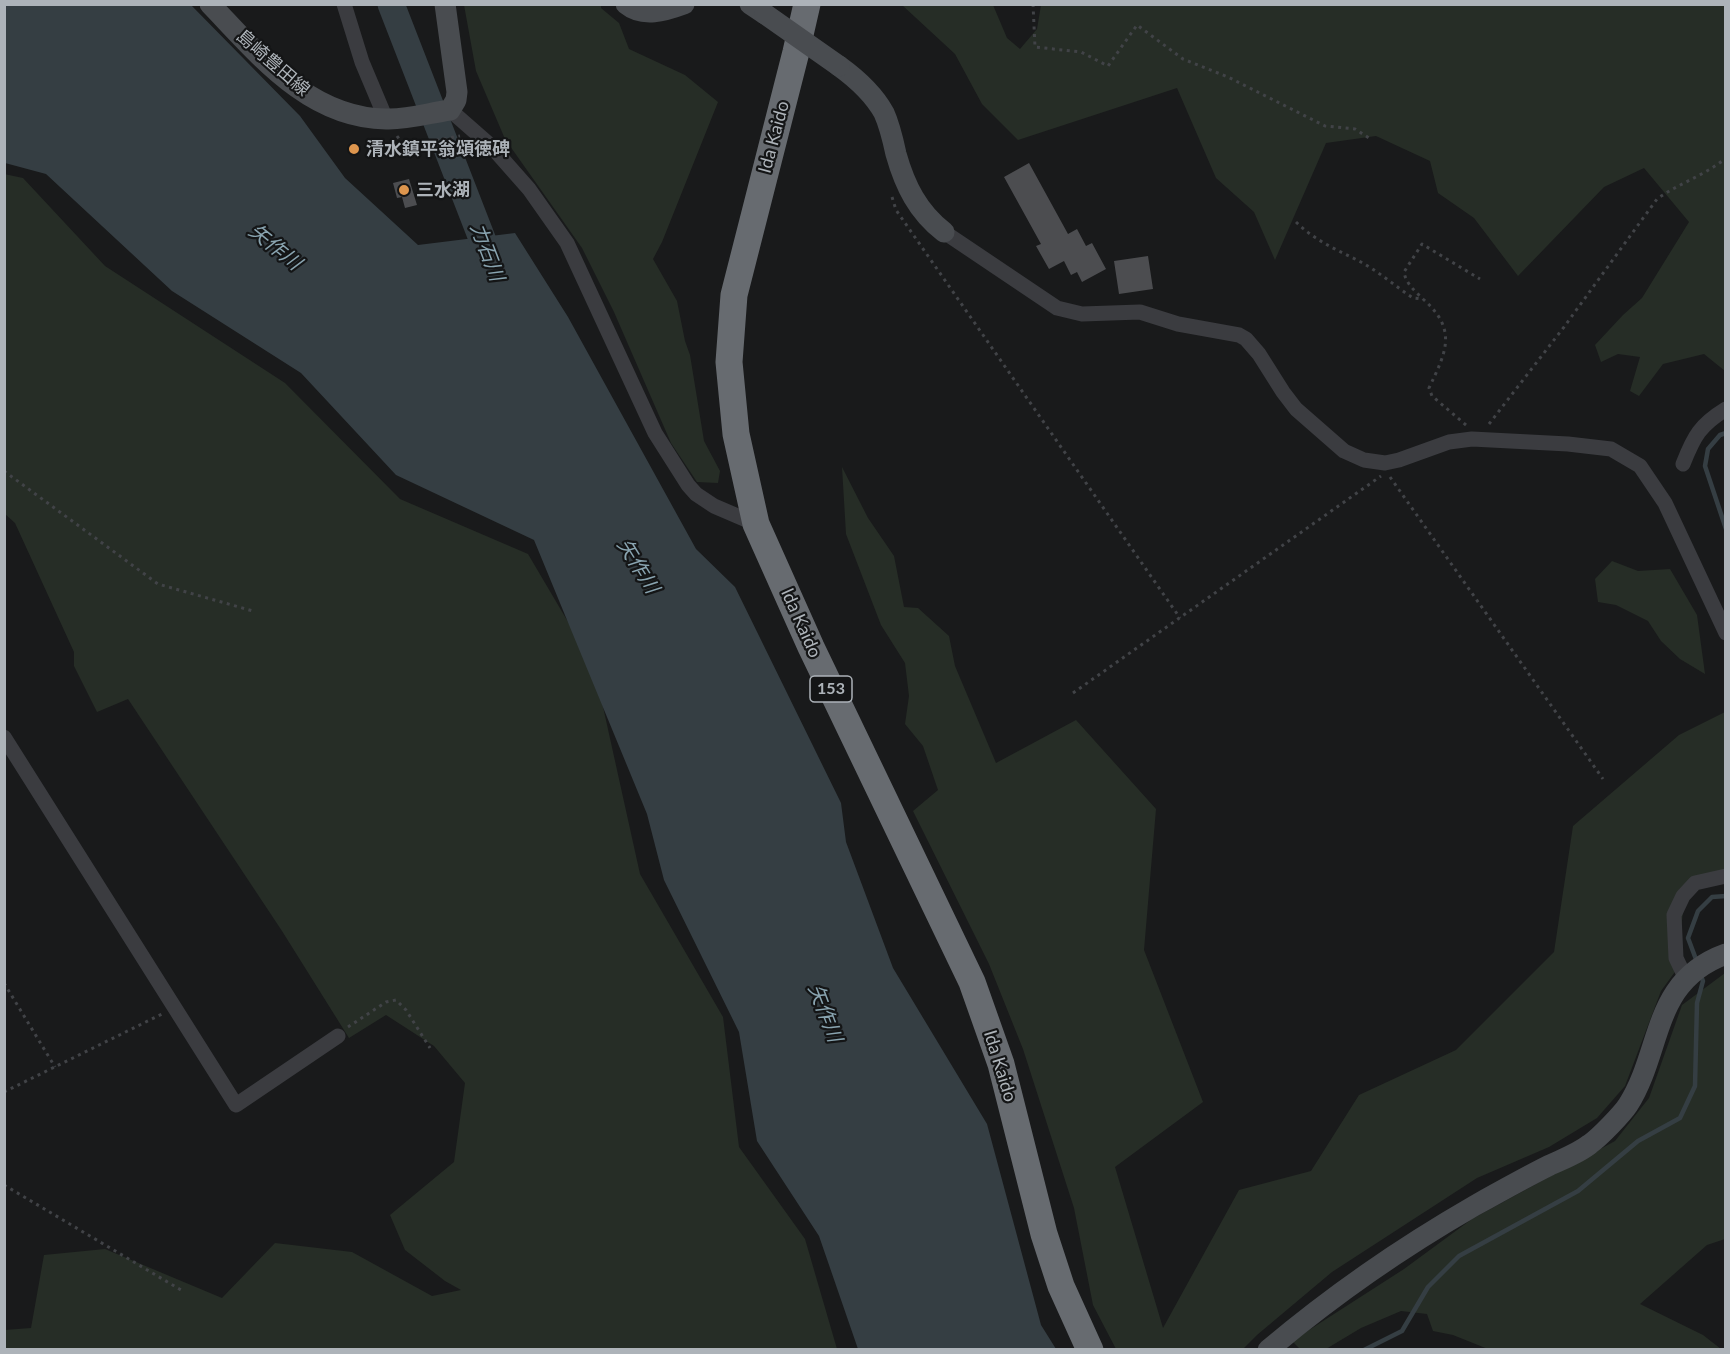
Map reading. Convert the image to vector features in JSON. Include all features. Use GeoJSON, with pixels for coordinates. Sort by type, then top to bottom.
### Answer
{"type":"FeatureCollection","features":[{"type":"Feature","properties":{"kind":"highway","name":"Ida Kaido"},"geometry":{"type":"LineString","coordinates":[[807,4],[734,295],[729,363],[736,434],[756,524],[811,647],[972,982],[1001,1064],[1044,1234],[1061,1286],[1090,1350]]}},
{"type":"Feature","properties":{"kind":"street","name":"島崎豊田線"},"geometry":{"type":"LineString","coordinates":[[210,4],[264,61],[301,92],[340,112],[389,119],[450,110]]}},
{"type":"Feature","properties":{"kind":"street"},"geometry":{"type":"LineString","coordinates":[[344,4],[362,62],[389,119]]}},
{"type":"Feature","properties":{"kind":"street"},"geometry":{"type":"LineString","coordinates":[[445,4],[457,85],[456,100],[450,110],[491,146],[529,189],[567,243],[655,433],[688,485],[696,494],[714,506],[756,524]]}},
{"type":"Feature","properties":{"kind":"street"},"geometry":{"type":"LineString","coordinates":[[626,4],[637,11],[648,13],[684,4]]}},
{"type":"Feature","properties":{"kind":"street"},"geometry":{"type":"LineString","coordinates":[[758,9],[858,80],[878,104],[889,127],[904,177],[914,199],[929,219],[944,232],[1057,308],[1082,314],[1140,312],[1178,324],[1239,335],[1246,339],[1259,354],[1288,400],[1335,444],[1344,451],[1386,467],[1399,460],[1461,440],[1568,444],[1611,449],[1640,466],[1665,503],[1725,633]]}},
{"type":"Feature","properties":{"kind":"street"},"geometry":{"type":"LineString","coordinates":[[1683,464],[1694,436],[1712,417],[1725,409]]}},
{"type":"Feature","properties":{"kind":"street"},"geometry":{"type":"LineString","coordinates":[[4,737],[236,1105],[338,1036]]}},
{"type":"Feature","properties":{"kind":"street"},"geometry":{"type":"LineString","coordinates":[[1688,977],[1676,958],[1674,915],[1683,896],[1695,883],[1725,876]]}},
{"type":"Feature","properties":{"kind":"street"},"geometry":{"type":"LineString","coordinates":[[1268,1350],[1311,1313],[1389,1260],[1473,1207],[1590,1145],[1628,1105],[1648,1060],[1658,1025],[1670,1000],[1688,977],[1720,956]]}},
{"type":"Feature","properties":{"kind":"path"},"geometry":{"type":"LineString","coordinates":[[1033,4],[1035,47],[1081,52],[1108,66],[1137,25],[1183,59],[1228,77],[1325,126],[1355,129],[1369,138]]}},
{"type":"Feature","properties":{"kind":"path"},"geometry":{"type":"LineString","coordinates":[[406,146],[459,137]]}},
{"type":"Feature","properties":{"kind":"path"},"geometry":{"type":"LineString","coordinates":[[1480,279],[1422,244],[1404,272],[1406,279],[1438,314],[1444,331],[1445,347],[1441,365],[1429,388],[1432,396],[1481,440],[1487,427],[1564,327],[1657,199],[1672,188],[1711,170],[1725,158]]}},
{"type":"Feature","properties":{"kind":"path"},"geometry":{"type":"LineString","coordinates":[[891,193],[896,210],[1180,618]]}},
{"type":"Feature","properties":{"kind":"path"},"geometry":{"type":"LineString","coordinates":[[1296,222],[1307,232],[1342,254],[1360,261],[1413,298],[1424,299]]}},
{"type":"Feature","properties":{"kind":"path"},"geometry":{"type":"LineString","coordinates":[[1073,693],[1180,618],[1386,467],[1603,779]]}},
{"type":"Feature","properties":{"kind":"path"},"geometry":{"type":"LineString","coordinates":[[4,471],[158,584],[253,611]]}},
{"type":"Feature","properties":{"kind":"path"},"geometry":{"type":"LineString","coordinates":[[4,983],[55,1067]]}},
{"type":"Feature","properties":{"kind":"path"},"geometry":{"type":"LineString","coordinates":[[338,1036],[366,1013],[386,1002],[396,1000],[406,1010],[430,1048]]}},
{"type":"Feature","properties":{"kind":"path"},"geometry":{"type":"LineString","coordinates":[[4,1092],[174,1008]]}},
{"type":"Feature","properties":{"kind":"path"},"geometry":{"type":"LineString","coordinates":[[4,1185],[181,1290]]}},
{"type":"Feature","properties":{"kind":"shaded area"},"geometry":{"type":"Polygon","coordinates":[[[464,5],[601,5],[601,8],[619,23],[629,49],[685,75],[718,102],[662,242],[653,259],[677,301],[690,355],[704,441],[720,471],[718,483],[697,482],[671,443],[614,312],[582,248],[505,139],[476,71],[464,5]]]}},
{"type":"Feature","properties":{"kind":"shaded area"},"geometry":{"type":"Polygon","coordinates":[[[902,5],[993,5],[1007,38],[1020,49],[1037,29],[1041,5],[1725,5],[1725,371],[1704,354],[1663,364],[1639,396],[1630,391],[1640,357],[1618,354],[1601,362],[1595,345],[1642,298],[1689,222],[1644,168],[1604,187],[1518,276],[1474,218],[1438,193],[1430,161],[1376,136],[1326,143],[1275,260],[1254,212],[1216,178],[1177,88],[1018,140],[982,104],[955,54],[902,5]]]}},
{"type":"Feature","properties":{"kind":"shaded area"},"geometry":{"type":"Polygon","coordinates":[[[4,174],[23,178],[105,266],[285,383],[400,499],[528,554],[594,666],[640,874],[723,1017],[739,1147],[805,1239],[837,1349],[5,1349],[5,1330],[31,1328],[44,1255],[105,1249],[222,1298],[275,1243],[352,1252],[432,1296],[461,1290],[445,1281],[405,1250],[390,1215],[454,1162],[465,1083],[434,1046],[386,1015],[349,1038],[282,931],[128,699],[97,712],[74,666],[74,652],[15,523],[5,514],[4,174]]]}},
{"type":"Feature","properties":{"kind":"shaded area"},"geometry":{"type":"Polygon","coordinates":[[[842,467],[868,518],[894,556],[904,607],[918,608],[949,636],[955,666],[996,763],[1076,720],[1156,809],[1144,950],[1203,1102],[1115,1167],[1163,1328],[1239,1190],[1311,1171],[1359,1095],[1456,1050],[1554,952],[1573,826],[1679,735],[1725,712],[1725,869],[1698,884],[1683,911],[1677,969],[1661,991],[1625,1086],[1597,1118],[1549,1147],[1477,1178],[1332,1272],[1243,1349],[1116,1349],[1093,1305],[1074,1208],[1023,1049],[989,964],[913,811],[938,790],[923,746],[905,724],[909,696],[905,663],[881,625],[846,534],[842,467]]]}},
{"type":"Feature","properties":{"kind":"shaded area"},"geometry":{"type":"Polygon","coordinates":[[[1612,561],[1638,571],[1670,569],[1697,615],[1705,674],[1680,659],[1661,641],[1648,621],[1616,605],[1598,602],[1595,579],[1612,561]]]}},
{"type":"Feature","properties":{"kind":"shaded area"},"geometry":{"type":"Polygon","coordinates":[[[1725,973],[1725,1239],[1707,1245],[1640,1304],[1703,1335],[1721,1349],[1488,1349],[1453,1335],[1433,1331],[1427,1314],[1401,1311],[1361,1328],[1326,1349],[1300,1349],[1292,1341],[1404,1269],[1472,1219],[1615,1141],[1649,1098],[1682,1005],[1725,973]]]}},
{"type":"Feature","properties":{"kind":"water","name":"矢作川"},"geometry":{"type":"Polygon","coordinates":[[[4,5],[191,5],[300,116],[345,178],[418,245],[515,233],[568,317],[696,549],[735,587],[841,803],[846,842],[893,968],[987,1124],[1041,1325],[1056,1349],[858,1349],[819,1236],[757,1141],[739,1032],[664,880],[647,814],[534,540],[396,475],[301,373],[172,291],[46,174],[5,163],[4,5]]]}},
{"type":"Feature","properties":{"kind":"building"},"geometry":{"type":"Polygon","coordinates":[[[1029,163],[1068,234],[1077,229],[1086,246],[1092,243],[1106,269],[1082,282],[1077,272],[1071,275],[1064,261],[1049,269],[1036,246],[1041,244],[1004,177],[1029,163]]]}},
{"type":"Feature","properties":{"kind":"building","name":"三水湖"},"geometry":{"type":"Polygon","coordinates":[[[409,179],[417,205],[405,208],[402,197],[397,198],[393,183],[409,179]]]}},
{"type":"Feature","properties":{"kind":"building"},"geometry":{"type":"Polygon","coordinates":[[[1148,256],[1153,289],[1119,294],[1114,261],[1148,256]]]}},
{"type":"Feature","properties":{"kind":"waterway","name":"力石川"},"geometry":{"type":"LineString","coordinates":[[391,4],[495,272]]}},
{"type":"Feature","properties":{"kind":"waterway"},"geometry":{"type":"LineString","coordinates":[[1726,433],[1720,435],[1708,449],[1705,466],[1726,529]]}},
{"type":"Feature","properties":{"kind":"waterway"},"geometry":{"type":"LineString","coordinates":[[1697,962],[1688,938],[1698,911],[1712,897],[1726,896]]}},
{"type":"Feature","properties":{"kind":"waterway"},"geometry":{"type":"LineString","coordinates":[[1364,1350],[1402,1331],[1428,1287],[1459,1256],[1578,1191],[1638,1141],[1680,1118],[1695,1086],[1697,1003],[1703,981],[1701,976]]}},
{"type":"Feature","properties":{"kind":"place","name":"清水鎮平翁頌徳碑"},"geometry":{"type":"Point","coordinates":[354,149]}},
{"type":"Feature","properties":{"kind":"place","name":"三水湖"},"geometry":{"type":"Point","coordinates":[404,190]}}]}
